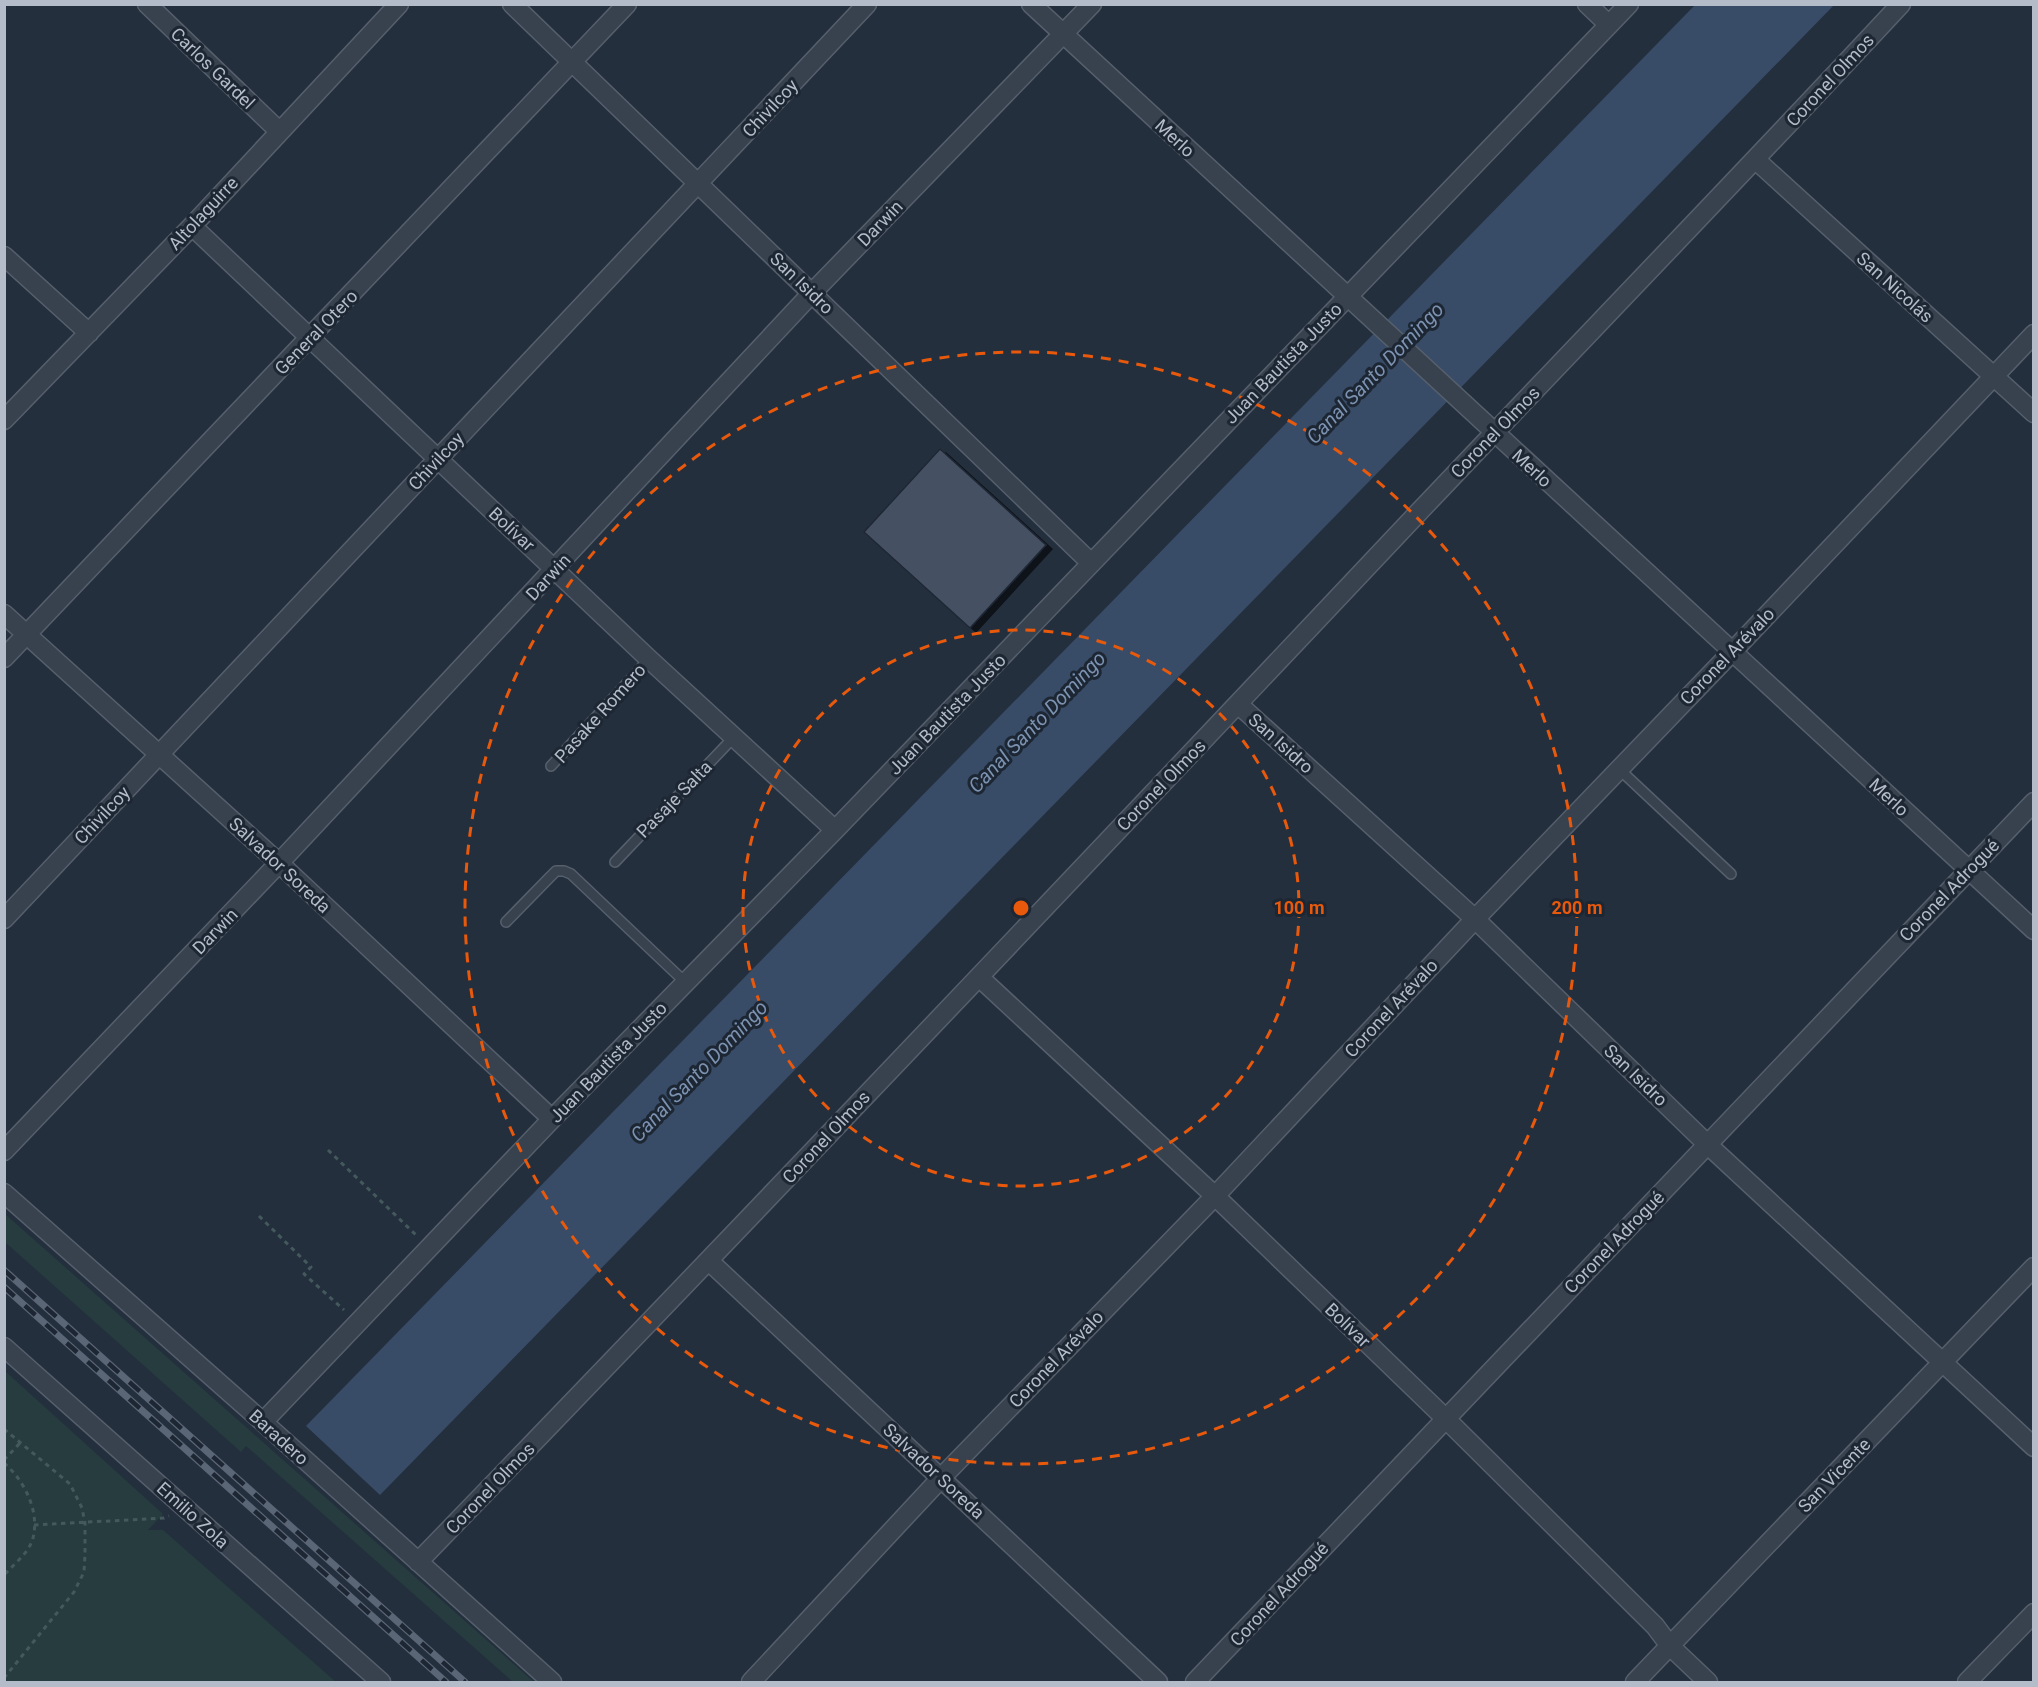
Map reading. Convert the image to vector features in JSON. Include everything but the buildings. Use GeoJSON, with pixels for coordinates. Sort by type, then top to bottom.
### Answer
{"type":"FeatureCollection","features":[{"type":"Feature","properties":{"kind":"street","name":"Carlos Gardel"},"geometry":{"type":"LineString","coordinates":[[147,4],[279,131]]}},
{"type":"Feature","properties":{"kind":"street","name":"Altolaguirre"},"geometry":{"type":"LineString","coordinates":[[4,420],[192,226],[399,4]]}},
{"type":"Feature","properties":{"kind":"street","name":"San Isidro"},"geometry":{"type":"LineString","coordinates":[[512,4],[1091,563]]}},
{"type":"Feature","properties":{"kind":"street","name":"General Otero"},"geometry":{"type":"LineString","coordinates":[[4,657],[310,339],[627,4]]}},
{"type":"Feature","properties":{"kind":"street","name":"Chivilcoy"},"geometry":{"type":"LineString","coordinates":[[4,919],[867,4]]}},
{"type":"Feature","properties":{"kind":"street","name":"Merlo"},"geometry":{"type":"LineString","coordinates":[[1030,4],[2034,930]]}},
{"type":"Feature","properties":{"kind":"street","name":"Darwin"},"geometry":{"type":"LineString","coordinates":[[4,1151],[555,570],[812,293],[1092,4]]}},
{"type":"Feature","properties":{"kind":"street"},"geometry":{"type":"LineString","coordinates":[[1587,4],[1609,25]]}},
{"type":"Feature","properties":{"kind":"street","name":"Juan Bautista Justo"},"geometry":{"type":"LineString","coordinates":[[263,1422],[552,1119],[836,830],[1629,4]]}},
{"type":"Feature","properties":{"kind":"street","name":"Coronel Olmos"},"geometry":{"type":"LineString","coordinates":[[418,1562],[709,1261],[1756,160],[1900,4]]}},
{"type":"Feature","properties":{"kind":"street","name":"San Nicolás"},"geometry":{"type":"LineString","coordinates":[[1756,160],[2034,413]]}},
{"type":"Feature","properties":{"kind":"street","name":"Bolívar"},"geometry":{"type":"LineString","coordinates":[[192,226],[649,659],[836,830]]}},
{"type":"Feature","properties":{"kind":"street"},"geometry":{"type":"LineString","coordinates":[[4,255],[88,333]]}},
{"type":"Feature","properties":{"kind":"street","name":"Coronel Arévalo"},"geometry":{"type":"LineString","coordinates":[[751,1683],[941,1478],[1215,1196],[1475,919],[2034,334]]}},
{"type":"Feature","properties":{"kind":"street","name":"Salvador Soreda"},"geometry":{"type":"LineString","coordinates":[[4,614],[279,863],[552,1119]]}},
{"type":"Feature","properties":{"kind":"street","name":"San Isidro"},"geometry":{"type":"LineString","coordinates":[[1238,704],[1475,919],[1707,1144],[2034,1447]]}},
{"type":"Feature","properties":{"kind":"street","name":"Coronel Adrogué"},"geometry":{"type":"LineString","coordinates":[[1195,1683],[2034,802]]}},
{"type":"Feature","properties":{"kind":"street","name":"Bolívar"},"geometry":{"type":"LineString","coordinates":[[979,976],[1215,1196],[1445,1418],[1654,1626],[1670,1646],[1708,1683]]}},
{"type":"Feature","properties":{"kind":"street","name":"Baradero"},"geometry":{"type":"LineString","coordinates":[[4,1193],[263,1422],[552,1683]]}},
{"type":"Feature","properties":{"kind":"street","name":"Salvador Soreda"},"geometry":{"type":"LineString","coordinates":[[709,1261],[1158,1683]]}},
{"type":"Feature","properties":{"kind":"street","name":"San Vicente"},"geometry":{"type":"LineString","coordinates":[[1635,1683],[2034,1267]]}},
{"type":"Feature","properties":{"kind":"street","name":"Emilio Zola"},"geometry":{"type":"LineString","coordinates":[[4,1347],[381,1683]]}},
{"type":"Feature","properties":{"kind":"street"},"geometry":{"type":"LineString","coordinates":[[1966,1683],[2034,1613]]}},
{"type":"Feature","properties":{"kind":"lane","name":"Pasake Romero"},"geometry":{"type":"LineString","coordinates":[[551,766],[649,659]]}},
{"type":"Feature","properties":{"kind":"lane","name":"Pasaje Salta"},"geometry":{"type":"LineString","coordinates":[[615,862],[734,737]]}},
{"type":"Feature","properties":{"kind":"lane"},"geometry":{"type":"LineString","coordinates":[[1619,769],[1731,874]]}},
{"type":"Feature","properties":{"kind":"lane"},"geometry":{"type":"LineString","coordinates":[[506,922],[556,871],[564,871],[571,874],[686,983]]}},
{"type":"Feature","properties":{"kind":"path"},"geometry":{"type":"LineString","coordinates":[[328,1150],[429,1247]]}},
{"type":"Feature","properties":{"kind":"path"},"geometry":{"type":"LineString","coordinates":[[259,1216],[311,1267],[304,1274],[358,1322]]}},
{"type":"Feature","properties":{"kind":"path"},"geometry":{"type":"LineString","coordinates":[[4,1429],[70,1484],[82,1508],[85,1523],[84,1572],[74,1592],[4,1678]]}},
{"type":"Feature","properties":{"kind":"path"},"geometry":{"type":"LineString","coordinates":[[4,1575],[27,1550],[33,1538],[34,1525],[26,1490],[15,1473],[4,1462],[20,1443]]}},
{"type":"Feature","properties":{"kind":"path"},"geometry":{"type":"LineString","coordinates":[[34,1525],[164,1518],[186,1509]]}},
{"type":"Feature","properties":{"kind":"green space"},"geometry":{"type":"Polygon","coordinates":[[[5,1214],[534,1682],[513,1682],[246,1446],[241,1452],[5,1242],[5,1214]]]}},
{"type":"Feature","properties":{"kind":"green space"},"geometry":{"type":"Polygon","coordinates":[[[5,1371],[163,1514],[148,1530],[163,1530],[336,1682],[5,1682],[5,1371]]]}},
{"type":"Feature","properties":{"kind":"water","name":"Canal Santo Domingo"},"geometry":{"type":"Polygon","coordinates":[[[1695,5],[1834,5],[380,1495],[306,1426],[1695,5]]]}},
{"type":"Feature","properties":{"kind":"railway"},"geometry":{"type":"LineString","coordinates":[[4,1270],[465,1682]]}},
{"type":"Feature","properties":{"kind":"railway"},"geometry":{"type":"LineString","coordinates":[[4,1287],[446,1682]]}}]}
